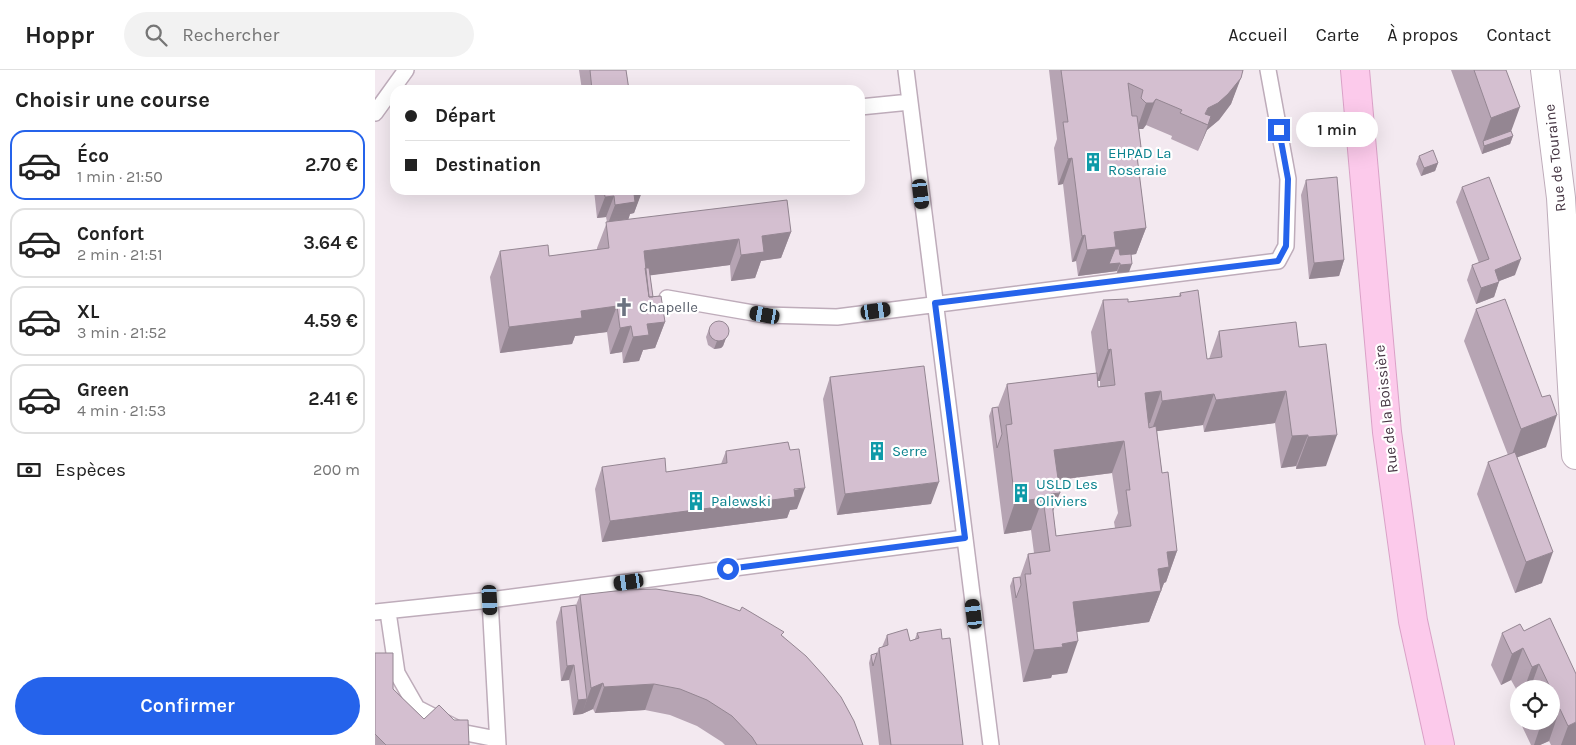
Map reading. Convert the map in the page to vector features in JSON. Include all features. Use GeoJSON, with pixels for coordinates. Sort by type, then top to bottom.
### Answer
{"type":"FeatureCollection","features":[{"type":"Feature","properties":{"kind":"main road","name":"Rue de la Boissière"},"geometry":{"type":"LineString","coordinates":[[1355,70],[1387,432],[1413,621],[1440,745]]}},
{"type":"Feature","properties":{"kind":"street","name":"Rue de Touraine"},"geometry":{"type":"LineString","coordinates":[[1545,70],[1561,198],[1576,455]]}},
{"type":"Feature","properties":{"kind":"lane"},"geometry":{"type":"LineString","coordinates":[[399,85],[407,70]]}},
{"type":"Feature","properties":{"kind":"lane"},"geometry":{"type":"LineString","coordinates":[[906,70],[991,745]]}},
{"type":"Feature","properties":{"kind":"lane"},"geometry":{"type":"LineString","coordinates":[[667,298],[765,315],[837,316],[1278,261],[1286,246],[1288,179],[1267,70]]}},
{"type":"Feature","properties":{"kind":"lane"},"geometry":{"type":"LineString","coordinates":[[375,113],[390,101]]}},
{"type":"Feature","properties":{"kind":"lane"},"geometry":{"type":"LineString","coordinates":[[865,106],[910,102]]}},
{"type":"Feature","properties":{"kind":"lane"},"geometry":{"type":"LineString","coordinates":[[490,600],[497,742],[466,733],[417,708],[397,673],[381,612],[490,600],[965,538]]}},
{"type":"Feature","properties":{"kind":"building"},"geometry":{"type":"Polygon","coordinates":[[[590,70],[626,70],[628,85],[592,85],[590,70]]]}},
{"type":"Feature","properties":{"kind":"building","name":"EHPAD La Roseraie"},"geometry":{"type":"Polygon","coordinates":[[[1061,70],[1243,70],[1241,78],[1228,94],[1218,103],[1208,108],[1205,114],[1211,116],[1208,125],[1180,113],[1182,110],[1156,99],[1153,103],[1146,103],[1141,98],[1143,90],[1128,83],[1132,116],[1137,116],[1141,147],[1136,148],[1146,228],[1114,232],[1116,247],[1087,250],[1085,235],[1082,236],[1072,158],[1068,159],[1063,122],[1068,122],[1061,70]]]}},
{"type":"Feature","properties":{"kind":"building"},"geometry":{"type":"Polygon","coordinates":[[[1474,70],[1506,70],[1520,107],[1491,118],[1474,70]]]}},
{"type":"Feature","properties":{"kind":"building"},"geometry":{"type":"Polygon","coordinates":[[[1511,131],[1513,136],[1484,146],[1483,141],[1511,131]]]}},
{"type":"Feature","properties":{"kind":"building"},"geometry":{"type":"Polygon","coordinates":[[[1433,150],[1438,163],[1424,168],[1419,156],[1433,150]]]}},
{"type":"Feature","properties":{"kind":"building"},"geometry":{"type":"Polygon","coordinates":[[[1337,177],[1344,260],[1314,263],[1306,180],[1337,177]]]}},
{"type":"Feature","properties":{"kind":"building"},"geometry":{"type":"Polygon","coordinates":[[[1489,177],[1521,259],[1495,270],[1499,282],[1481,288],[1472,265],[1489,259],[1462,187],[1489,177]]]}},
{"type":"Feature","properties":{"kind":"building"},"geometry":{"type":"Polygon","coordinates":[[[605,195],[634,195],[635,202],[615,205],[614,196],[605,197],[605,195]]]}},
{"type":"Feature","properties":{"kind":"building"},"geometry":{"type":"Polygon","coordinates":[[[787,200],[791,232],[762,236],[764,252],[741,255],[739,239],[644,251],[649,297],[661,296],[665,322],[647,324],[649,335],[633,337],[631,326],[620,328],[617,306],[581,311],[582,318],[509,327],[500,251],[548,245],[549,256],[609,248],[606,222],[787,200]]]}},
{"type":"Feature","properties":{"kind":"building"},"geometry":{"type":"Polygon","coordinates":[[[1115,249],[1119,249],[1120,255],[1131,254],[1132,264],[1109,264],[1115,249]]]}},
{"type":"Feature","properties":{"kind":"building"},"geometry":{"type":"Polygon","coordinates":[[[645,268],[649,268],[653,297],[649,297],[645,268]]]}},
{"type":"Feature","properties":{"kind":"building","name":"USLD Les Oliviers"},"geometry":{"type":"Polygon","coordinates":[[[1198,290],[1207,359],[1222,357],[1219,331],[1296,322],[1299,347],[1326,344],[1337,435],[1292,436],[1286,391],[1216,400],[1214,394],[1162,401],[1161,391],[1145,393],[1149,428],[1156,426],[1162,473],[1168,472],[1177,551],[1167,552],[1169,567],[1158,569],[1161,591],[1073,602],[1078,641],[1062,644],[1063,647],[1034,650],[1025,574],[1031,574],[1028,554],[1050,551],[1043,498],[1015,502],[1006,425],[1012,424],[1007,384],[1097,373],[1098,387],[1115,385],[1111,349],[1108,350],[1103,300],[1128,299],[1128,302],[1181,296],[1180,293],[1198,290]],[[1124,441],[1054,450],[1060,493],[1051,494],[1056,536],[1131,526],[1126,490],[1130,490],[1124,441]]]}},
{"type":"Feature","properties":{"kind":"building"},"geometry":{"type":"Polygon","coordinates":[[[1505,299],[1542,397],[1550,395],[1557,415],[1521,429],[1476,309],[1505,299]]]}},
{"type":"Feature","properties":{"kind":"building"},"geometry":{"type":"Polygon","coordinates":[[[719,321],[726,324],[729,331],[726,338],[719,341],[712,338],[709,331],[712,324],[719,321]]]}},
{"type":"Feature","properties":{"kind":"building","name":"Serre"},"geometry":{"type":"Polygon","coordinates":[[[924,366],[939,482],[845,494],[830,377],[924,366]]]}},
{"type":"Feature","properties":{"kind":"building"},"geometry":{"type":"Polygon","coordinates":[[[998,407],[1002,434],[997,448],[992,408],[998,407]]]}},
{"type":"Feature","properties":{"kind":"building"},"geometry":{"type":"Polygon","coordinates":[[[788,442],[790,450],[799,449],[805,488],[794,489],[795,497],[610,521],[602,467],[665,458],[666,472],[727,463],[726,451],[788,442]]]}},
{"type":"Feature","properties":{"kind":"building"},"geometry":{"type":"Polygon","coordinates":[[[1515,452],[1553,552],[1526,562],[1488,462],[1515,452]]]}},
{"type":"Feature","properties":{"kind":"building"},"geometry":{"type":"Polygon","coordinates":[[[1020,577],[1021,585],[1016,598],[1013,578],[1020,577]]]}},
{"type":"Feature","properties":{"kind":"building"},"geometry":{"type":"Polygon","coordinates":[[[656,589],[700,596],[740,611],[742,607],[784,632],[781,635],[806,656],[841,697],[854,721],[863,745],[757,745],[732,716],[707,700],[680,689],[654,684],[604,687],[603,683],[591,688],[580,595],[624,590],[656,589]]]}},
{"type":"Feature","properties":{"kind":"building"},"geometry":{"type":"Polygon","coordinates":[[[576,605],[587,699],[578,700],[574,665],[567,666],[561,607],[576,605]]]}},
{"type":"Feature","properties":{"kind":"building"},"geometry":{"type":"Polygon","coordinates":[[[1550,618],[1576,674],[1576,722],[1568,726],[1560,709],[1560,680],[1547,680],[1539,664],[1532,667],[1523,648],[1512,654],[1502,633],[1520,624],[1524,631],[1550,618]]]}},
{"type":"Feature","properties":{"kind":"building"},"geometry":{"type":"Polygon","coordinates":[[[907,629],[910,641],[919,638],[917,633],[941,629],[942,639],[950,638],[963,745],[891,745],[879,648],[888,645],[887,635],[907,629]]]}},
{"type":"Feature","properties":{"kind":"building"},"geometry":{"type":"Polygon","coordinates":[[[375,653],[393,653],[393,689],[424,719],[439,705],[454,720],[468,720],[469,745],[386,745],[375,734],[375,653]]]}},
{"type":"Feature","properties":{"kind":"building"},"geometry":{"type":"Polygon","coordinates":[[[877,653],[873,666],[871,655],[877,653]]]}},
{"type":"Feature","properties":{"kind":"place","name":"EHPAD La Roseraie"},"geometry":{"type":"Point","coordinates":[1093,162]}},
{"type":"Feature","properties":{"kind":"place","name":"Chapelle"},"geometry":{"type":"Point","coordinates":[624,307]}},
{"type":"Feature","properties":{"kind":"place","name":"Serre"},"geometry":{"type":"Point","coordinates":[877,451]}},
{"type":"Feature","properties":{"kind":"place","name":"USLD Les Oliviers"},"geometry":{"type":"Point","coordinates":[1021,493]}},
{"type":"Feature","properties":{"kind":"place","name":"Palewski"},"geometry":{"type":"Point","coordinates":[696,501]}},
{"type":"Feature","properties":{"kind":"route"},"geometry":{"type":"LineString","coordinates":[[728,569],[965,538],[935,303],[1278,261],[1286,246],[1288,179],[1279,130]]}}]}
